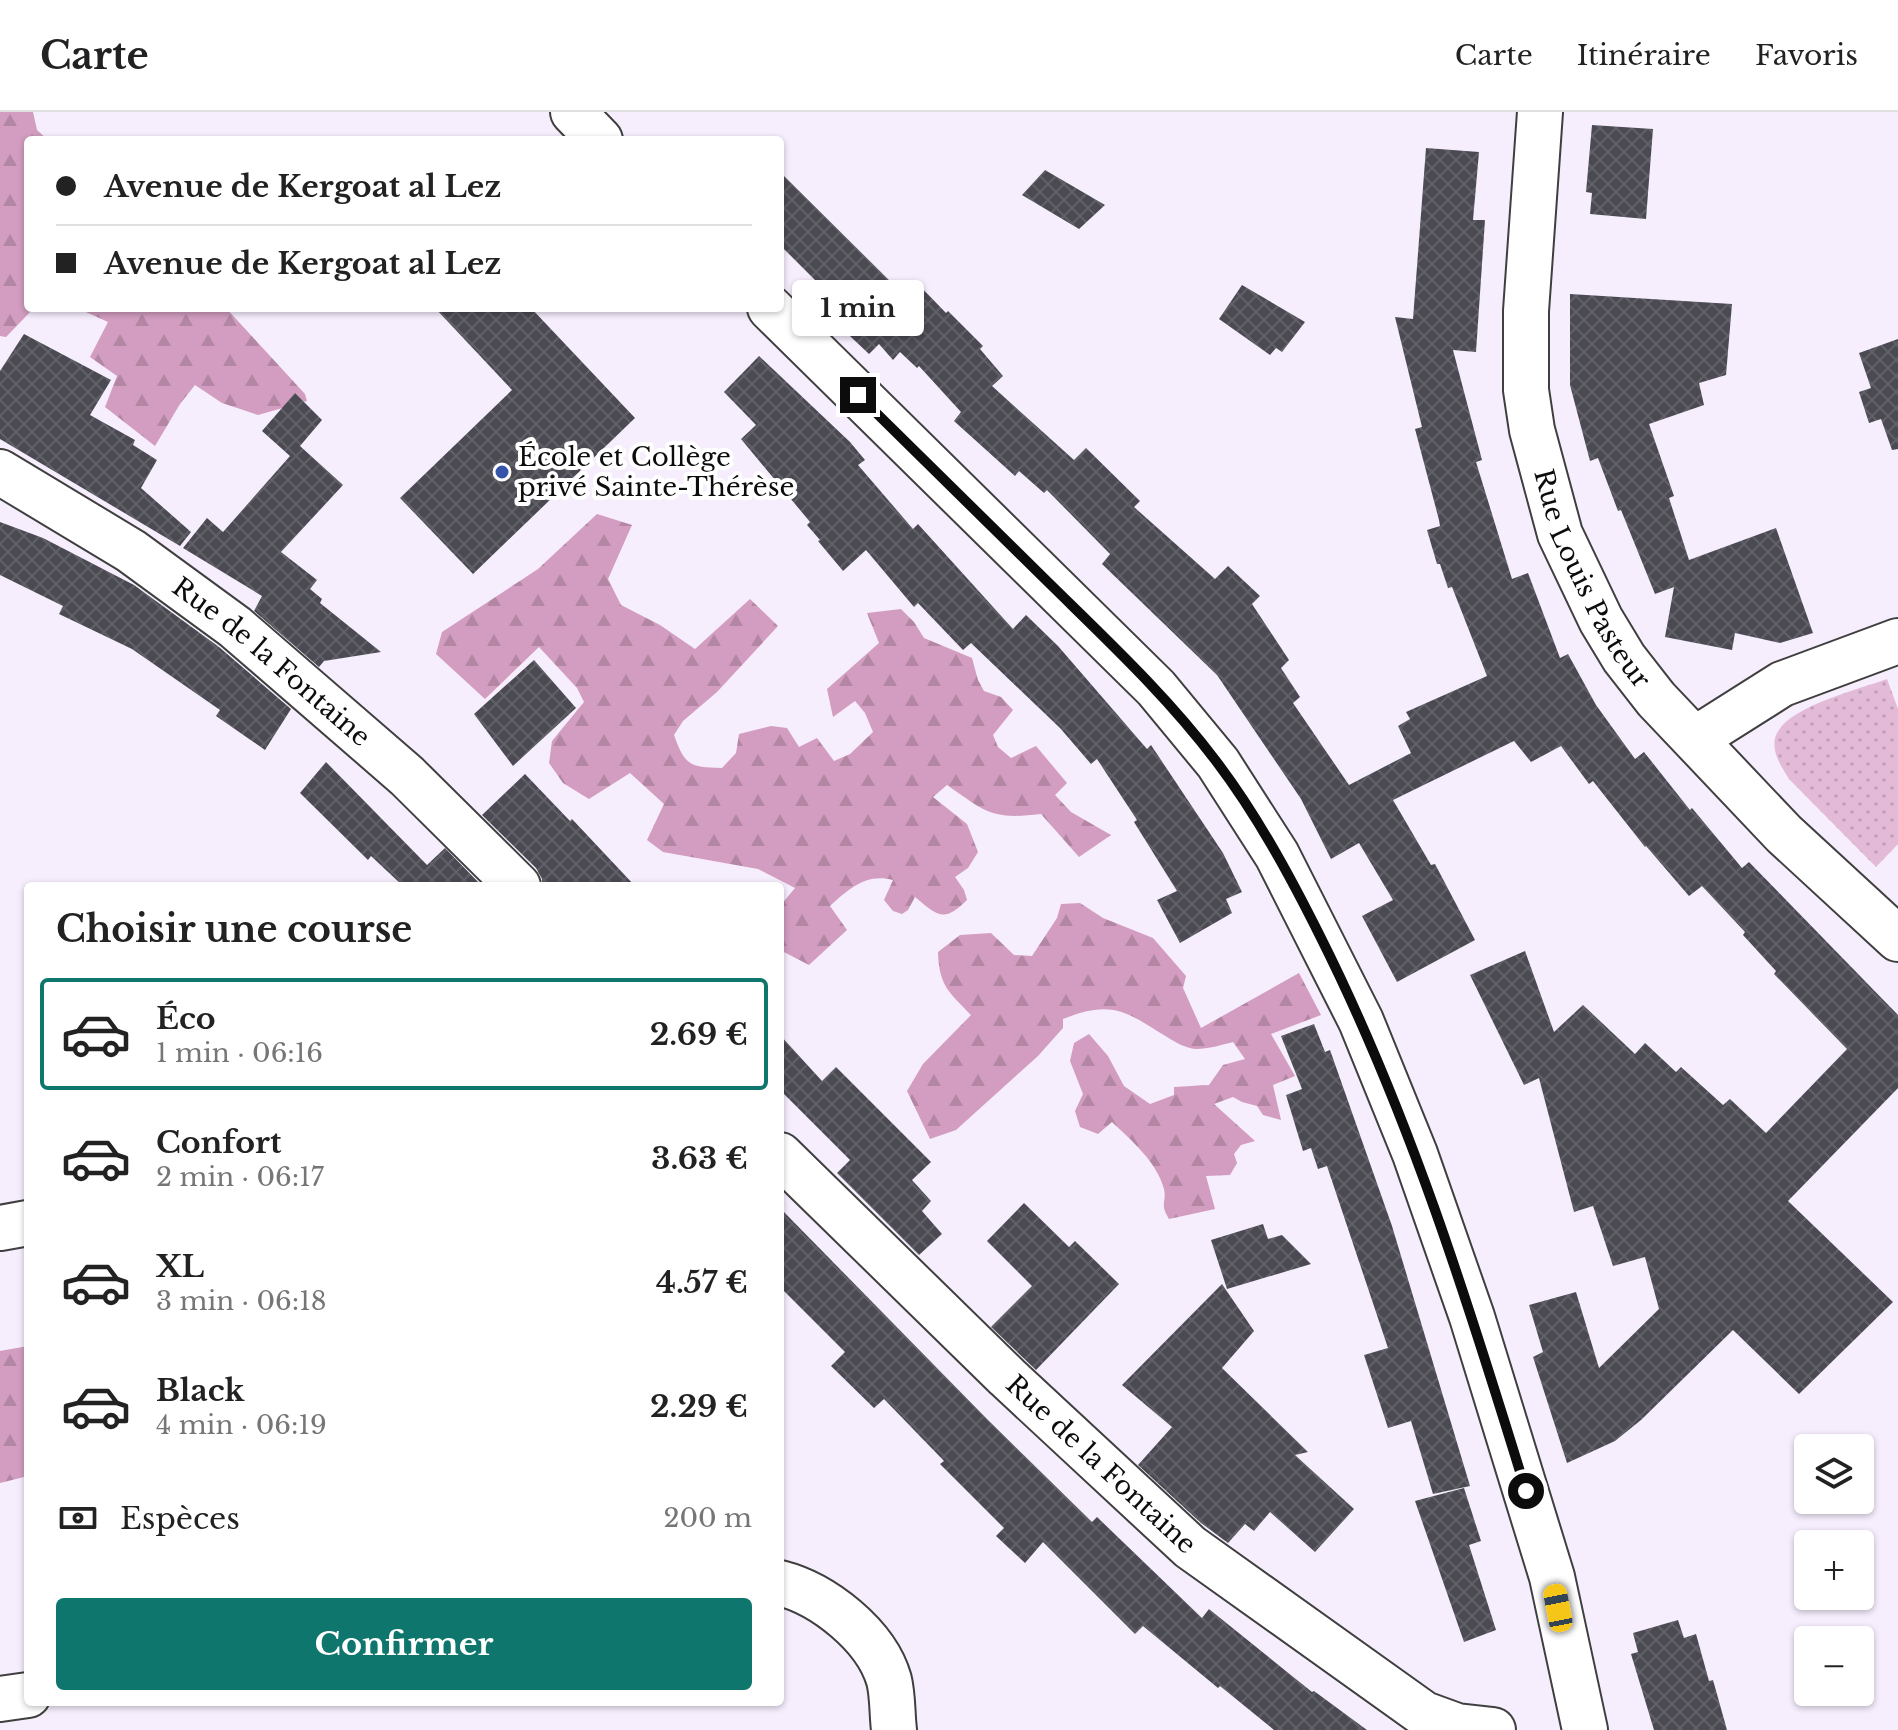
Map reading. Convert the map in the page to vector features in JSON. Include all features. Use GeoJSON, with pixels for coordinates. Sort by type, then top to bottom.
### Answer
{"type":"FeatureCollection","features":[{"type":"Feature","properties":{"kind":"street"},"geometry":{"type":"LineString","coordinates":[[573,112],[596,136]]}},
{"type":"Feature","properties":{"kind":"street","name":"Rue Louis Pasteur"},"geometry":{"type":"LineString","coordinates":[[1540,112],[1526,311],[1526,390],[1532,430],[1560,534],[1601,620],[1624,658],[1656,699],[1784,834],[1898,939]]}},
{"type":"Feature","properties":{"kind":"street"},"geometry":{"type":"LineString","coordinates":[[774,312],[1156,688],[1218,763],[1277,855],[1361,1021],[1415,1154],[1472,1317],[1552,1577],[1585,1730]]}},
{"type":"Feature","properties":{"kind":"street","name":"Rue de la Fontaine"},"geometry":{"type":"LineString","coordinates":[[0,472],[131,551],[235,627],[407,776],[514,882]]}},
{"type":"Feature","properties":{"kind":"street"},"geometry":{"type":"LineString","coordinates":[[1695,739],[1782,684],[1898,641]]}},
{"type":"Feature","properties":{"kind":"street","name":"Rue de la Fontaine"},"geometry":{"type":"LineString","coordinates":[[784,1159],[1007,1377],[1190,1547],[1397,1697],[1424,1714],[1469,1729]]}},
{"type":"Feature","properties":{"kind":"street"},"geometry":{"type":"LineString","coordinates":[[0,1228],[24,1224]]}},
{"type":"Feature","properties":{"kind":"street"},"geometry":{"type":"LineString","coordinates":[[784,1585],[816,1597],[862,1636],[882,1664],[889,1681],[894,1730]]}},
{"type":"Feature","properties":{"kind":"street"},"geometry":{"type":"LineString","coordinates":[[0,1699],[24,1696]]}},
{"type":"Feature","properties":{"kind":"green space"},"geometry":{"type":"Polygon","coordinates":[[[0,112],[33,112],[37,130],[44,136],[24,136],[24,312],[30,312],[6,337],[0,336],[0,112]]]}},
{"type":"Feature","properties":{"kind":"green space"},"geometry":{"type":"Polygon","coordinates":[[[86,312],[230,312],[305,394],[307,401],[258,415],[222,403],[195,385],[155,446],[105,407],[117,376],[90,357],[108,322],[86,312]]]}},
{"type":"Feature","properties":{"kind":"green space"},"geometry":{"type":"Polygon","coordinates":[[[597,514],[632,525],[608,579],[621,605],[660,625],[695,649],[750,599],[778,626],[717,692],[683,721],[674,735],[686,759],[703,767],[722,768],[736,753],[739,734],[771,726],[787,728],[799,747],[817,738],[834,761],[850,754],[873,732],[865,713],[855,701],[833,717],[827,689],[879,643],[867,613],[901,609],[924,638],[972,658],[984,691],[1001,697],[1013,710],[993,735],[998,747],[1011,758],[1036,746],[1067,783],[1055,795],[1071,812],[1111,835],[1079,857],[1041,814],[1011,816],[990,812],[947,785],[933,797],[967,824],[978,852],[968,868],[955,877],[967,900],[952,912],[941,914],[915,897],[902,914],[893,911],[884,900],[893,880],[866,881],[851,888],[830,906],[847,930],[809,965],[784,952],[784,901],[795,888],[758,869],[663,852],[647,840],[664,804],[630,773],[589,799],[563,783],[549,763],[552,741],[584,702],[577,688],[539,647],[485,699],[436,654],[442,632],[538,569],[597,514]]]}},
{"type":"Feature","properties":{"kind":"green space"},"geometry":{"type":"Polygon","coordinates":[[[1080,903],[1103,918],[1153,938],[1186,976],[1183,988],[1201,1028],[1299,973],[1321,1015],[1271,1034],[1295,1076],[1273,1085],[1281,1120],[1263,1115],[1257,1106],[1233,1097],[1214,1104],[1255,1141],[1241,1145],[1234,1154],[1237,1163],[1230,1175],[1206,1176],[1215,1209],[1169,1219],[1164,1210],[1165,1194],[1161,1179],[1135,1144],[1112,1122],[1098,1134],[1080,1127],[1075,1111],[1083,1094],[1070,1061],[1074,1043],[1089,1034],[1108,1056],[1124,1086],[1150,1104],[1174,1095],[1174,1087],[1209,1085],[1223,1065],[1245,1059],[1233,1042],[1192,1048],[1129,1015],[1107,1009],[1095,1010],[1063,1019],[1063,1028],[1038,1056],[956,1130],[930,1139],[907,1091],[923,1064],[971,1015],[943,981],[938,952],[960,935],[991,933],[1014,955],[1032,956],[1057,918],[1061,904],[1080,903]]]}},
{"type":"Feature","properties":{"kind":"green space"},"geometry":{"type":"Polygon","coordinates":[[[24,1347],[24,1477],[0,1483],[0,1351],[24,1347]]]}},
{"type":"Feature","properties":{"kind":"shaded area"},"geometry":{"type":"Polygon","coordinates":[[[1887,679],[1898,709],[1898,844],[1876,867],[1789,779],[1774,745],[1784,723],[1796,715],[1827,700],[1887,679]]]}},
{"type":"Feature","properties":{"kind":"building"},"geometry":{"type":"Polygon","coordinates":[[[1592,125],[1653,129],[1646,219],[1590,214],[1592,193],[1586,192],[1592,125]]]}},
{"type":"Feature","properties":{"kind":"building"},"geometry":{"type":"Polygon","coordinates":[[[1426,148],[1479,152],[1473,220],[1485,220],[1476,352],[1453,350],[1482,460],[1476,462],[1512,579],[1528,573],[1560,658],[1568,654],[1596,705],[1635,759],[1644,752],[1742,868],[1749,862],[1898,1015],[1898,1088],[1788,1201],[1893,1302],[1799,1394],[1733,1330],[1641,1420],[1615,1441],[1567,1463],[1533,1357],[1543,1352],[1529,1305],[1576,1292],[1599,1368],[1659,1309],[1645,1257],[1613,1266],[1593,1206],[1574,1212],[1539,1078],[1524,1085],[1470,975],[1525,951],[1554,1032],[1583,1005],[1635,1054],[1645,1043],[1676,1072],[1681,1067],[1723,1105],[1730,1099],[1766,1133],[1847,1049],[1774,974],[1776,971],[1743,935],[1745,932],[1702,886],[1689,896],[1593,781],[1589,784],[1561,746],[1531,762],[1514,741],[1393,800],[1431,865],[1435,864],[1475,940],[1397,982],[1362,916],[1393,900],[1359,843],[1331,859],[1301,799],[1217,675],[1102,564],[1110,554],[1047,490],[1044,493],[1019,471],[1015,476],[954,421],[961,412],[919,366],[917,368],[900,352],[893,360],[879,344],[869,354],[834,321],[845,310],[784,249],[784,176],[901,295],[915,281],[946,313],[948,311],[983,346],[980,349],[1003,376],[992,386],[1074,460],[1086,448],[1140,501],[1134,507],[1215,579],[1228,566],[1260,596],[1252,604],[1289,660],[1281,668],[1300,697],[1293,703],[1349,785],[1411,753],[1398,726],[1410,719],[1406,712],[1487,676],[1452,587],[1448,588],[1440,564],[1437,564],[1427,530],[1440,526],[1415,429],[1422,427],[1395,317],[1413,319],[1426,148]]]}},
{"type":"Feature","properties":{"kind":"building"},"geometry":{"type":"Polygon","coordinates":[[[1045,170],[1105,205],[1079,229],[1022,195],[1045,170]]]}},
{"type":"Feature","properties":{"kind":"building"},"geometry":{"type":"Polygon","coordinates":[[[1242,285],[1305,322],[1282,352],[1276,348],[1270,355],[1219,319],[1242,285]]]}},
{"type":"Feature","properties":{"kind":"building"},"geometry":{"type":"Polygon","coordinates":[[[1570,294],[1732,304],[1726,375],[1699,383],[1704,405],[1649,424],[1674,496],[1669,498],[1689,560],[1776,528],[1813,633],[1780,643],[1735,633],[1732,650],[1665,637],[1674,587],[1655,594],[1598,458],[1590,461],[1570,385],[1570,294]]]}},
{"type":"Feature","properties":{"kind":"building"},"geometry":{"type":"Polygon","coordinates":[[[439,312],[535,312],[635,418],[473,574],[400,498],[512,390],[439,312]]]}},
{"type":"Feature","properties":{"kind":"building"},"geometry":{"type":"Polygon","coordinates":[[[24,334],[111,380],[90,415],[135,440],[133,445],[157,460],[141,488],[191,532],[180,546],[0,439],[0,371],[24,334]]]}},
{"type":"Feature","properties":{"kind":"building"},"geometry":{"type":"Polygon","coordinates":[[[1898,339],[1898,449],[1892,450],[1881,419],[1869,423],[1859,392],[1871,388],[1859,353],[1898,339]]]}},
{"type":"Feature","properties":{"kind":"building"},"geometry":{"type":"Polygon","coordinates":[[[759,356],[850,442],[865,460],[858,465],[913,529],[918,524],[1013,629],[1026,615],[1058,646],[1147,749],[1151,745],[1223,853],[1242,892],[1226,899],[1232,913],[1180,943],[1157,900],[1177,891],[1134,822],[1137,820],[1097,759],[1091,764],[1060,728],[971,643],[963,650],[918,603],[914,607],[866,550],[843,571],[807,525],[810,522],[741,439],[756,425],[724,392],[759,356]]]}},
{"type":"Feature","properties":{"kind":"building"},"geometry":{"type":"Polygon","coordinates":[[[295,393],[322,420],[300,446],[343,485],[281,552],[317,580],[310,589],[322,599],[320,603],[381,652],[324,661],[319,667],[254,611],[262,596],[183,548],[207,518],[223,532],[290,456],[262,431],[295,393]]]}},
{"type":"Feature","properties":{"kind":"building"},"geometry":{"type":"Polygon","coordinates":[[[0,522],[43,538],[134,585],[219,647],[291,709],[265,750],[216,716],[220,710],[132,649],[59,614],[63,606],[0,575],[0,522]]]}},
{"type":"Feature","properties":{"kind":"building"},"geometry":{"type":"Polygon","coordinates":[[[534,660],[576,708],[513,766],[474,714],[534,660]]]}},
{"type":"Feature","properties":{"kind":"building"},"geometry":{"type":"Polygon","coordinates":[[[326,762],[427,865],[445,848],[478,882],[399,882],[371,856],[368,860],[300,793],[326,762]]]}},
{"type":"Feature","properties":{"kind":"building"},"geometry":{"type":"Polygon","coordinates":[[[525,774],[631,882],[542,882],[536,868],[482,815],[525,774]]]}},
{"type":"Feature","properties":{"kind":"building"},"geometry":{"type":"Polygon","coordinates":[[[1314,1024],[1325,1052],[1330,1050],[1392,1226],[1470,1486],[1433,1494],[1411,1421],[1388,1428],[1364,1355],[1388,1348],[1327,1166],[1318,1169],[1311,1148],[1303,1151],[1286,1095],[1302,1089],[1281,1036],[1314,1024]]]}},
{"type":"Feature","properties":{"kind":"building"},"geometry":{"type":"Polygon","coordinates":[[[784,1039],[822,1081],[836,1067],[931,1162],[912,1180],[931,1201],[922,1211],[942,1234],[919,1255],[837,1173],[850,1160],[784,1094],[784,1039]]]}},
{"type":"Feature","properties":{"kind":"building"},"geometry":{"type":"Polygon","coordinates":[[[1024,1203],[1069,1247],[1075,1241],[1119,1284],[1036,1370],[991,1327],[1032,1286],[987,1241],[1024,1203]]]}},
{"type":"Feature","properties":{"kind":"building"},"geometry":{"type":"Polygon","coordinates":[[[784,1212],[1092,1522],[1097,1517],[1202,1618],[1209,1609],[1312,1692],[1367,1730],[1274,1730],[1143,1626],[1135,1634],[1043,1542],[1025,1563],[996,1536],[1004,1528],[940,1464],[944,1461],[884,1399],[874,1408],[831,1366],[845,1352],[784,1291],[784,1212]]]}},
{"type":"Feature","properties":{"kind":"building"},"geometry":{"type":"Polygon","coordinates":[[[1263,1224],[1268,1239],[1282,1235],[1311,1264],[1227,1289],[1211,1240],[1263,1224]]]}},
{"type":"Feature","properties":{"kind":"building"},"geometry":{"type":"Polygon","coordinates":[[[1222,1284],[1254,1331],[1222,1368],[1308,1452],[1295,1455],[1354,1509],[1315,1552],[1270,1512],[1254,1531],[1245,1524],[1228,1543],[1201,1523],[1138,1465],[1172,1427],[1122,1385],[1222,1284]]]}},
{"type":"Feature","properties":{"kind":"building"},"geometry":{"type":"Polygon","coordinates":[[[1464,1488],[1481,1541],[1469,1545],[1496,1630],[1464,1642],[1415,1501],[1464,1488]]]}},
{"type":"Feature","properties":{"kind":"building"},"geometry":{"type":"Polygon","coordinates":[[[1678,1620],[1684,1638],[1696,1634],[1727,1730],[1654,1730],[1631,1654],[1638,1652],[1633,1633],[1678,1620]]]}},
{"type":"Feature","properties":{"kind":"place","name":"École et Collège privé Sainte-Thérèse"},"geometry":{"type":"Point","coordinates":[502,472]}},
{"type":"Feature","properties":{"kind":"route"},"geometry":{"type":"LineString","coordinates":[[858,395],[1156,688],[1218,763],[1257,822],[1311,918],[1361,1021],[1415,1154],[1472,1317],[1526,1491]]}}]}
